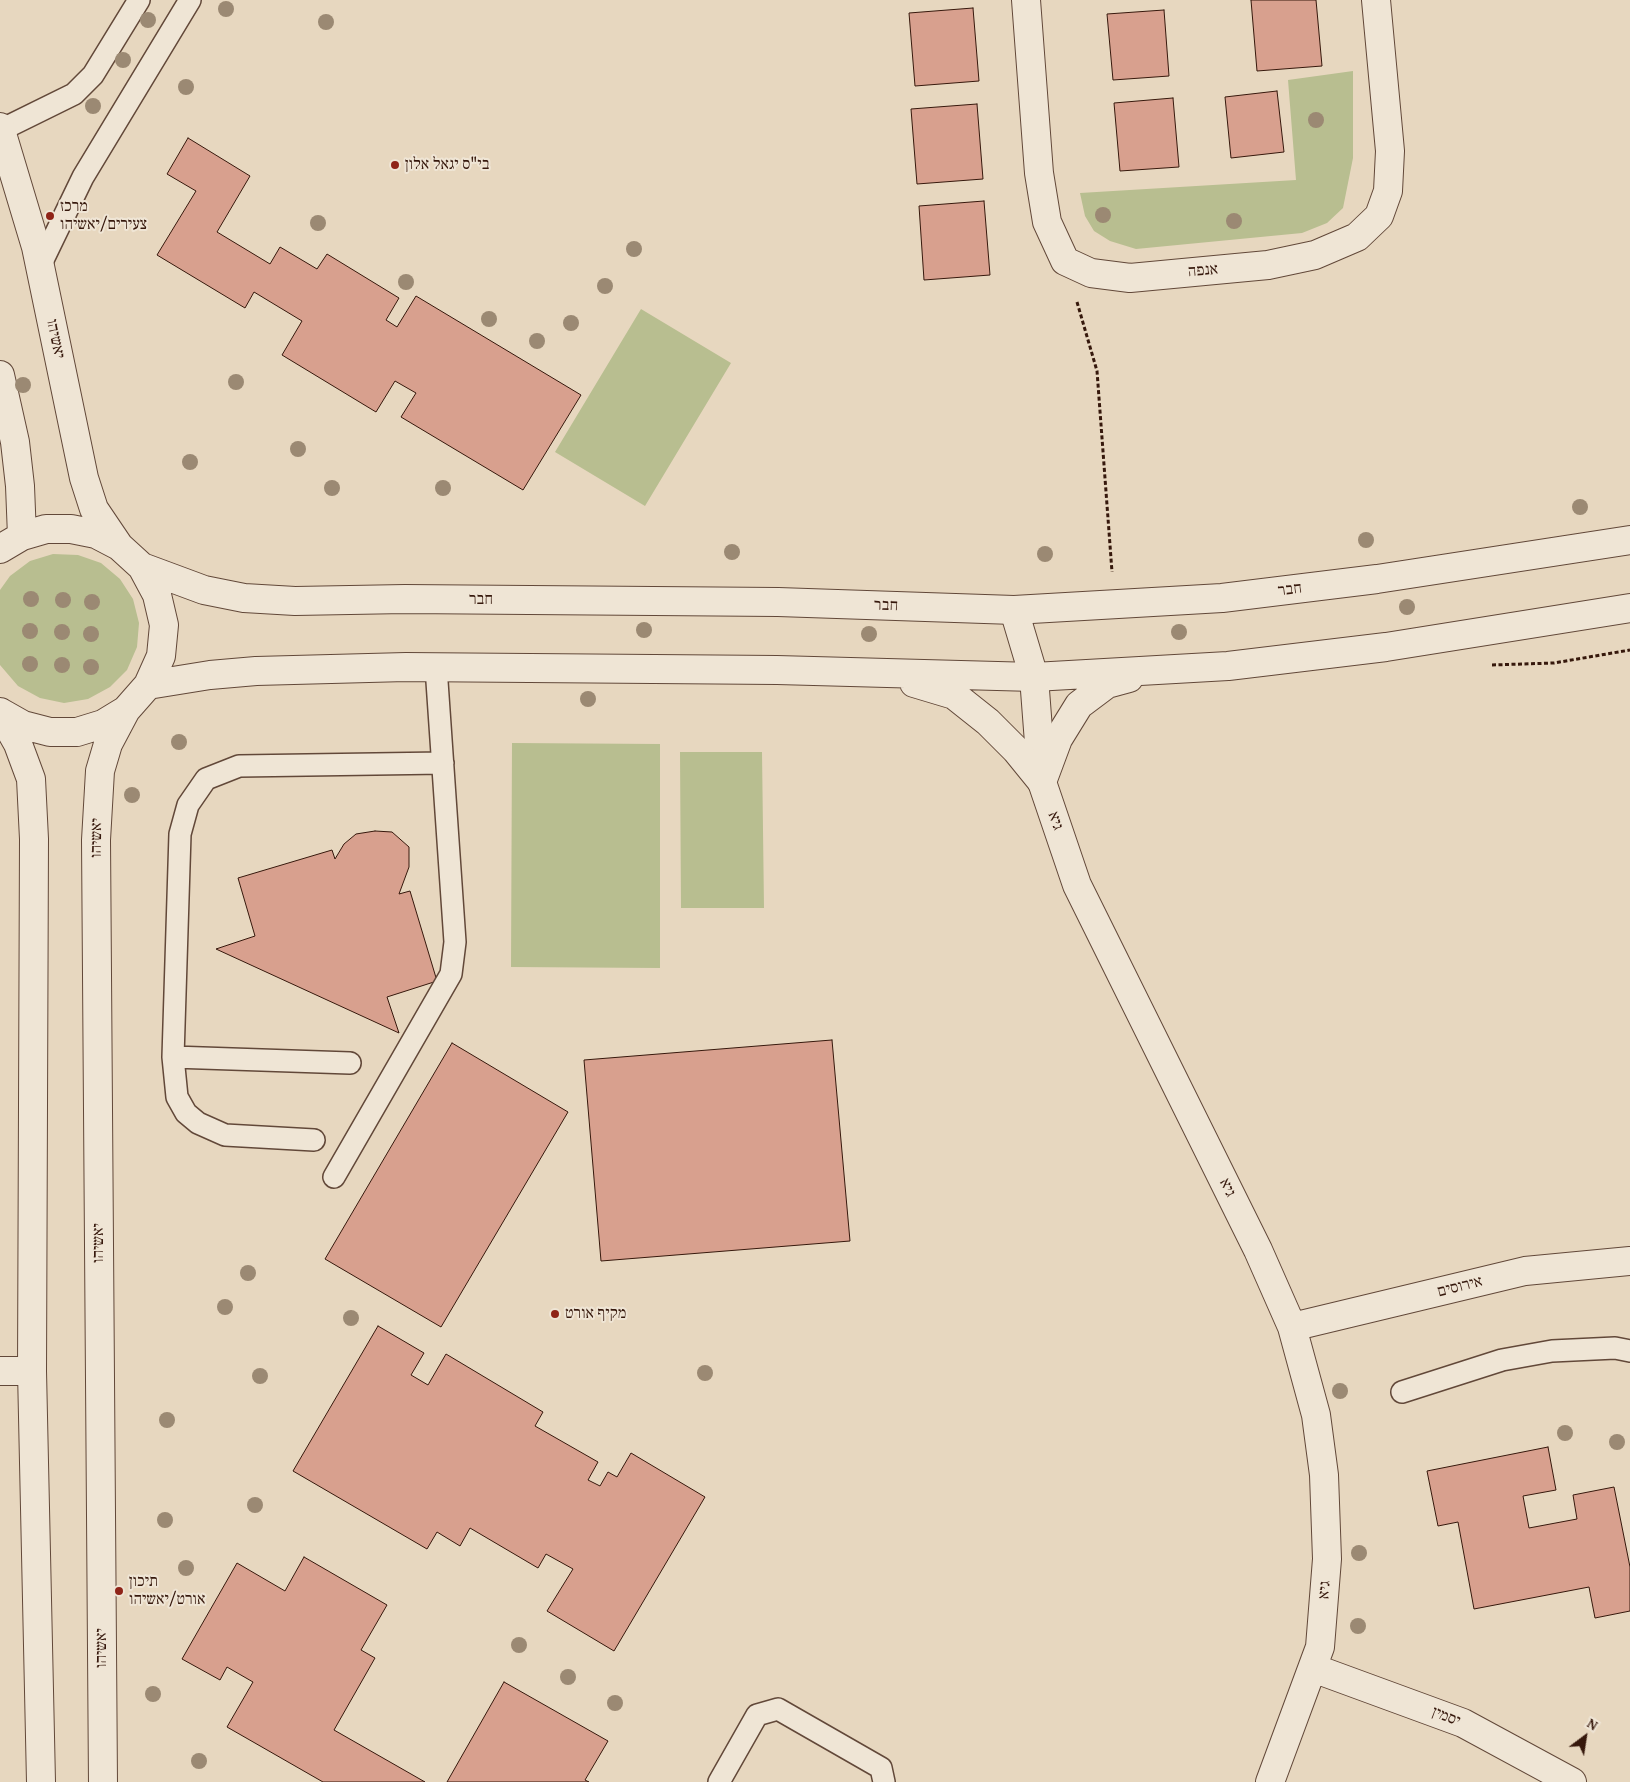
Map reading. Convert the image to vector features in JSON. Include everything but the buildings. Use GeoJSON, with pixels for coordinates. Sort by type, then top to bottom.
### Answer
{"type":"FeatureCollection","features":[{"type":"Feature","properties":{"kind":"street"},"geometry":{"type":"LineString","coordinates":[[1026,0],[1039,174],[1047,222],[1064,261]]}},
{"type":"Feature","properties":{"kind":"street","name":"אנפה"},"geometry":{"type":"LineString","coordinates":[[1064,261],[1091,274],[1130,278],[1268,265],[1315,255],[1357,237],[1379,216],[1388,191],[1390,151],[1376,0]]}},
{"type":"Feature","properties":{"kind":"street","name":"יאשיהו"},"geometry":{"type":"LineString","coordinates":[[0,128],[36,247],[84,478],[94,509],[119,546]]}},
{"type":"Feature","properties":{"kind":"street"},"geometry":{"type":"LineString","coordinates":[[0,375],[15,442],[20,486],[11,542],[46,529],[72,529],[96,534],[119,546],[142,567],[157,595],[164,625],[161,656],[148,685],[126,710],[103,724],[77,732],[50,732],[23,725],[0,712]]}},
{"type":"Feature","properties":{"kind":"street","name":"חבר"},"geometry":{"type":"LineString","coordinates":[[142,567],[204,590],[244,598],[295,601],[415,599],[768,602],[1014,610],[1222,598],[1377,579],[1630,540]]}},
{"type":"Feature","properties":{"kind":"street"},"geometry":{"type":"LineString","coordinates":[[148,685],[210,674],[256,671],[436,667],[777,670],[1034,677],[1228,666],[1386,647],[1630,608]]}},
{"type":"Feature","properties":{"kind":"street","name":"גיא"},"geometry":{"type":"LineString","coordinates":[[1014,610],[1034,677],[1042,782],[1078,885],[1258,1250],[1292,1327],[1316,1415],[1324,1475],[1327,1559],[1320,1647],[1270,1782]]}},
{"type":"Feature","properties":{"kind":"street"},"geometry":{"type":"LineString","coordinates":[[1042,782],[1058,739],[1079,706],[1107,684],[1156,670]]}},
{"type":"Feature","properties":{"kind":"street"},"geometry":{"type":"LineString","coordinates":[[887,674],[954,695],[988,722],[1016,750],[1042,782]]}},
{"type":"Feature","properties":{"kind":"street","name":"יאשיהו"},"geometry":{"type":"LineString","coordinates":[[103,1782],[96,840],[100,771],[108,744],[126,710]]}},
{"type":"Feature","properties":{"kind":"street"},"geometry":{"type":"LineString","coordinates":[[0,712],[18,744],[31,779],[34,839],[32,1370],[41,1782]]}},
{"type":"Feature","properties":{"kind":"street","name":"אירוסים"},"geometry":{"type":"LineString","coordinates":[[1292,1327],[1525,1271],[1630,1261]]}},
{"type":"Feature","properties":{"kind":"street"},"geometry":{"type":"LineString","coordinates":[[0,1371],[32,1370]]}},
{"type":"Feature","properties":{"kind":"street","name":"יסמין"},"geometry":{"type":"LineString","coordinates":[[1313,1668],[1463,1723],[1572,1782]]}},
{"type":"Feature","properties":{"kind":"lane"},"geometry":{"type":"LineString","coordinates":[[0,128],[74,94],[93,75],[139,0]]}},
{"type":"Feature","properties":{"kind":"lane"},"geometry":{"type":"LineString","coordinates":[[40,266],[83,178],[190,0]]}},
{"type":"Feature","properties":{"kind":"lane"},"geometry":{"type":"LineString","coordinates":[[334,1176],[451,974],[455,942],[436,667]]}},
{"type":"Feature","properties":{"kind":"lane"},"geometry":{"type":"LineString","coordinates":[[314,1140],[225,1135],[198,1123],[186,1113],[177,1097],[173,1057],[180,834],[188,805],[206,780],[239,766],[443,763]]}},
{"type":"Feature","properties":{"kind":"lane"},"geometry":{"type":"LineString","coordinates":[[173,1057],[350,1063]]}},
{"type":"Feature","properties":{"kind":"lane"},"geometry":{"type":"LineString","coordinates":[[1402,1392],[1502,1360],[1552,1351],[1615,1348],[1630,1351]]}},
{"type":"Feature","properties":{"kind":"lane"},"geometry":{"type":"LineString","coordinates":[[719,1782],[757,1715],[778,1709],[881,1768],[884,1782]]}},
{"type":"Feature","properties":{"kind":"path"},"geometry":{"type":"LineString","coordinates":[[1064,261],[1097,370],[1114,604]]}},
{"type":"Feature","properties":{"kind":"green space"},"geometry":{"type":"Polygon","coordinates":[[[1353,71],[1353,158],[1343,208],[1327,223],[1302,233],[1136,249],[1110,241],[1094,231],[1085,216],[1080,193],[1296,180],[1288,80],[1353,71]]]}},
{"type":"Feature","properties":{"kind":"green space"},"geometry":{"type":"Polygon","coordinates":[[[641,309],[731,363],[645,506],[555,452],[641,309]]]}},
{"type":"Feature","properties":{"kind":"green space"},"geometry":{"type":"Polygon","coordinates":[[[53,554],[78,555],[101,563],[120,579],[133,599],[139,623],[137,647],[127,670],[110,687],[88,699],[64,703],[40,698],[18,686],[0,665],[0,590],[10,576],[30,561],[53,554]]]}},
{"type":"Feature","properties":{"kind":"green space"},"geometry":{"type":"Polygon","coordinates":[[[512,743],[660,744],[660,968],[511,967],[512,743]]]}},
{"type":"Feature","properties":{"kind":"green space"},"geometry":{"type":"Polygon","coordinates":[[[680,752],[762,752],[764,908],[681,908],[680,752]]]}},
{"type":"Feature","properties":{"kind":"place","name":"בי\"ס יגאל אלון"},"geometry":{"type":"Point","coordinates":[395,165]}},
{"type":"Feature","properties":{"kind":"place","name":"מרכז צעירים/יאשיהו"},"geometry":{"type":"Point","coordinates":[50,216]}},
{"type":"Feature","properties":{"kind":"place","name":"מקיף אורט"},"geometry":{"type":"Point","coordinates":[555,1314]}},
{"type":"Feature","properties":{"kind":"place","name":"תיכון אורט/יאשיהו"},"geometry":{"type":"Point","coordinates":[119,1591]}}]}
